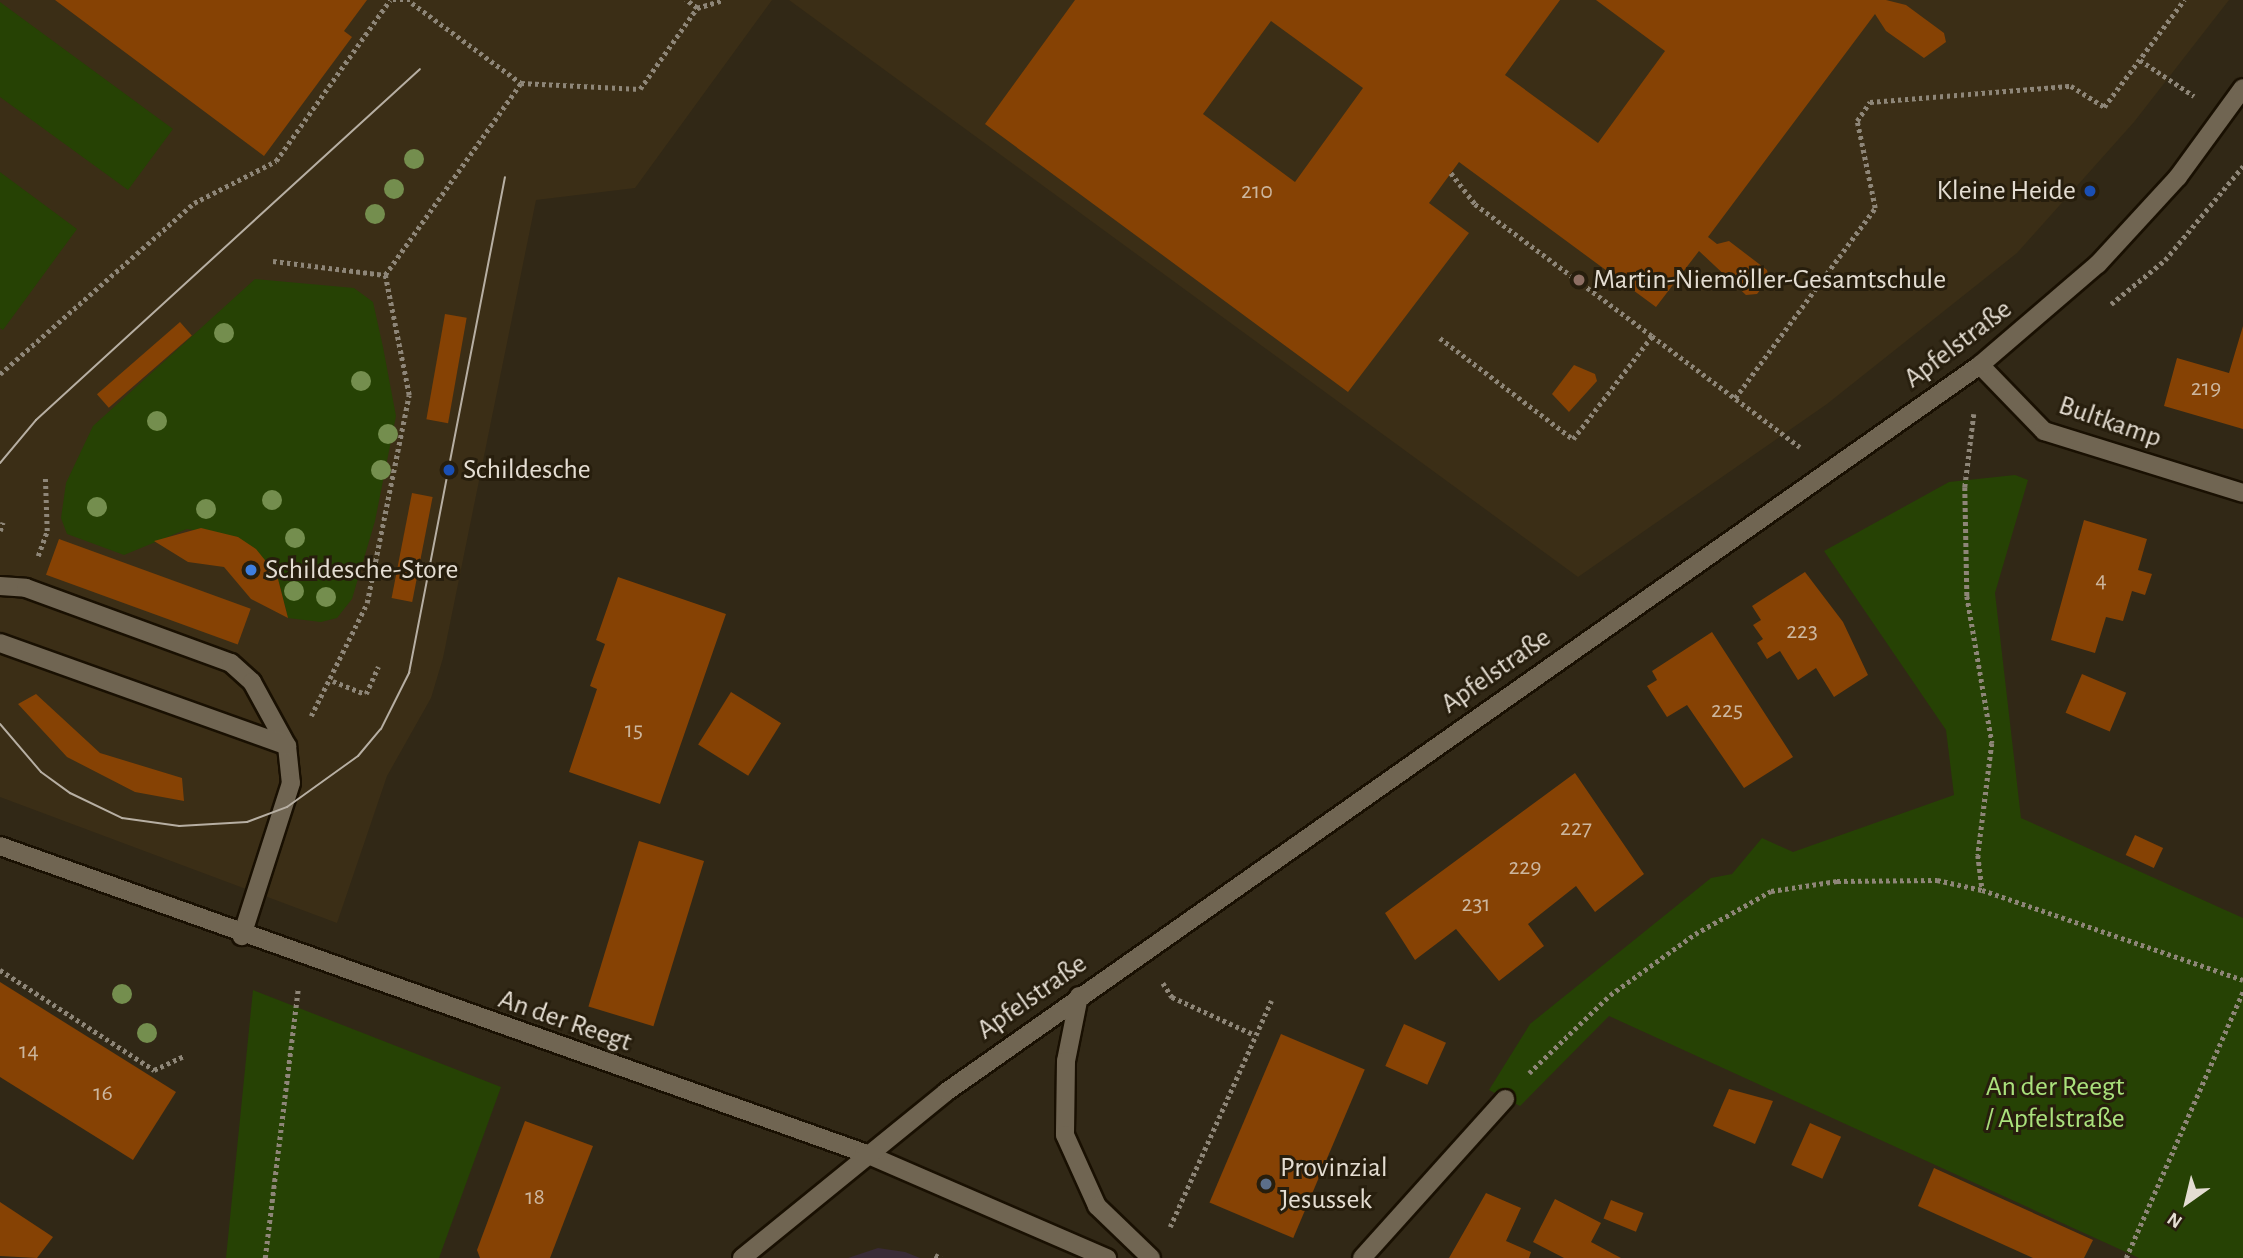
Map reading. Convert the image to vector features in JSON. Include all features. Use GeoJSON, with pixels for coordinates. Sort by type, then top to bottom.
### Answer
{"type":"FeatureCollection","features":[{"type":"Feature","properties":{"kind":"street","name":"Apfelstraße"},"geometry":{"type":"LineString","coordinates":[[742,1258],[864,1153],[1079,996],[1828,468],[1980,365],[2098,264],[2178,177],[2243,89]]}},
{"type":"Feature","properties":{"kind":"street","name":"Bultkamp"},"geometry":{"type":"LineString","coordinates":[[1980,365],[2044,431],[2243,493]]}},
{"type":"Feature","properties":{"kind":"street"},"geometry":{"type":"LineString","coordinates":[[0,586],[26,588],[231,663],[252,682],[287,746],[287,807],[242,936]]}},
{"type":"Feature","properties":{"kind":"street"},"geometry":{"type":"LineString","coordinates":[[0,643],[287,746]]}},
{"type":"Feature","properties":{"kind":"street","name":"An der Reegt"},"geometry":{"type":"LineString","coordinates":[[0,846],[242,936],[864,1153],[1107,1258]]}},
{"type":"Feature","properties":{"kind":"street"},"geometry":{"type":"LineString","coordinates":[[1079,996],[1066,1061],[1065,1135],[1097,1206],[1151,1258]]}},
{"type":"Feature","properties":{"kind":"street"},"geometry":{"type":"LineString","coordinates":[[1362,1258],[1506,1099]]}},
{"type":"Feature","properties":{"kind":"path"},"geometry":{"type":"LineString","coordinates":[[0,373],[194,203],[276,161],[391,0],[413,1],[522,83],[640,89],[697,8],[723,0]]}},
{"type":"Feature","properties":{"kind":"path"},"geometry":{"type":"LineString","coordinates":[[686,0],[697,8]]}},
{"type":"Feature","properties":{"kind":"path"},"geometry":{"type":"LineString","coordinates":[[1735,398],[1875,208],[1857,121],[1870,102],[2071,86],[2104,107],[2184,0]]}},
{"type":"Feature","properties":{"kind":"path"},"geometry":{"type":"LineString","coordinates":[[377,667],[366,694],[333,681],[367,603],[409,396],[385,275],[522,83]]}},
{"type":"Feature","properties":{"kind":"path"},"geometry":{"type":"LineString","coordinates":[[1451,173],[1475,204],[1828,468]]}},
{"type":"Feature","properties":{"kind":"path"},"geometry":{"type":"LineString","coordinates":[[273,261],[385,275]]}},
{"type":"Feature","properties":{"kind":"path"},"geometry":{"type":"LineString","coordinates":[[1440,338],[1573,439],[1652,335]]}},
{"type":"Feature","properties":{"kind":"path"},"geometry":{"type":"LineString","coordinates":[[1980,365],[1965,487],[1967,596],[1992,743],[1978,855],[1982,890]]}},
{"type":"Feature","properties":{"kind":"path"},"geometry":{"type":"LineString","coordinates":[[26,588],[47,531],[45,475]]}},
{"type":"Feature","properties":{"kind":"path"},"geometry":{"type":"LineString","coordinates":[[0,531],[3,522]]}},
{"type":"Feature","properties":{"kind":"path"},"geometry":{"type":"LineString","coordinates":[[1506,1099],[1610,995],[1695,933],[1771,891],[1837,881],[1937,880],[1982,890],[2243,980]]}},
{"type":"Feature","properties":{"kind":"path"},"geometry":{"type":"LineString","coordinates":[[1142,952],[1172,997],[1255,1035]]}},
{"type":"Feature","properties":{"kind":"path"},"geometry":{"type":"LineString","coordinates":[[265,1258],[300,956]]}},
{"type":"Feature","properties":{"kind":"path"},"geometry":{"type":"LineString","coordinates":[[0,970],[154,1070],[184,1056]]}},
{"type":"Feature","properties":{"kind":"path"},"geometry":{"type":"LineString","coordinates":[[2126,1258],[2243,991]]}},
{"type":"Feature","properties":{"kind":"path"},"geometry":{"type":"LineString","coordinates":[[1167,1233],[1271,1001]]}},
{"type":"Feature","properties":{"kind":"path"},"geometry":{"type":"LineString","coordinates":[[935,1255],[941,1258]]}},
{"type":"Feature","properties":{"kind":"shaded area"},"geometry":{"type":"Polygon","coordinates":[[[0,0],[772,0],[635,188],[536,200],[443,658],[431,698],[387,776],[337,923],[0,797],[0,0]]]}},
{"type":"Feature","properties":{"kind":"shaded area","name":"Martin-Niemöller-Gesamtschule"},"geometry":{"type":"Polygon","coordinates":[[[789,0],[2229,0],[2134,122],[2017,253],[1827,404],[1578,577],[789,0]]]}},
{"type":"Feature","properties":{"kind":"shaded area"},"geometry":{"type":"Polygon","coordinates":[[[878,1248],[905,1252],[920,1258],[848,1258],[878,1248]]]}},
{"type":"Feature","properties":{"kind":"green space"},"geometry":{"type":"Polygon","coordinates":[[[0,2],[173,129],[128,190],[0,97],[0,2]]]}},
{"type":"Feature","properties":{"kind":"green space"},"geometry":{"type":"Polygon","coordinates":[[[0,172],[77,229],[3,330],[0,328],[0,172]]]}},
{"type":"Feature","properties":{"kind":"green space"},"geometry":{"type":"Polygon","coordinates":[[[255,279],[354,288],[373,302],[383,347],[396,416],[375,521],[352,599],[337,618],[321,622],[288,618],[277,575],[238,537],[187,529],[124,555],[67,534],[61,518],[66,483],[93,426],[255,279]]]}},
{"type":"Feature","properties":{"kind":"green space","name":"An der Reegt / Apfelstraße"},"geometry":{"type":"Polygon","coordinates":[[[2015,475],[2028,480],[1995,593],[2021,818],[2243,918],[2243,1258],[2139,1258],[1609,1016],[1520,1106],[1489,1090],[1530,1024],[1711,878],[1732,874],[1762,838],[1793,852],[1954,795],[1946,730],[1824,551],[1949,482],[2015,475]]]}},
{"type":"Feature","properties":{"kind":"green space"},"geometry":{"type":"Polygon","coordinates":[[[253,990],[501,1087],[439,1258],[226,1258],[253,990]]]}},
{"type":"Feature","properties":{"kind":"building"},"geometry":{"type":"Polygon","coordinates":[[[55,0],[367,0],[344,31],[352,37],[264,156],[55,0]]]}},
{"type":"Feature","properties":{"kind":"building"},"geometry":{"type":"Polygon","coordinates":[[[1075,0],[1560,0],[1505,75],[1598,143],[1665,51],[1596,0],[1886,0],[1906,5],[1944,33],[1946,42],[1924,58],[1886,31],[1875,14],[1708,237],[1717,244],[1729,241],[1767,270],[1769,279],[1757,294],[1746,295],[1699,251],[1656,307],[1459,162],[1429,203],[1469,233],[1348,392],[985,124],[1075,0]],[[1271,21],[1203,114],[1295,182],[1363,88],[1271,21]]]}},
{"type":"Feature","properties":{"kind":"building"},"geometry":{"type":"Polygon","coordinates":[[[445,314],[467,318],[448,423],[426,419],[445,314]]]}},
{"type":"Feature","properties":{"kind":"building"},"geometry":{"type":"Polygon","coordinates":[[[180,322],[192,336],[109,408],[97,394],[180,322]]]}},
{"type":"Feature","properties":{"kind":"building"},"geometry":{"type":"Polygon","coordinates":[[[2243,326],[2243,429],[2164,406],[2177,358],[2229,373],[2243,326]]]}},
{"type":"Feature","properties":{"kind":"building"},"geometry":{"type":"Polygon","coordinates":[[[1574,365],[1595,374],[1597,381],[1569,412],[1552,394],[1574,365]]]}},
{"type":"Feature","properties":{"kind":"building"},"geometry":{"type":"Polygon","coordinates":[[[412,493],[433,497],[412,602],[392,598],[412,493]]]}},
{"type":"Feature","properties":{"kind":"building"},"geometry":{"type":"Polygon","coordinates":[[[2084,520],[2147,539],[2138,570],[2152,574],[2145,595],[2132,591],[2123,621],[2106,617],[2095,653],[2051,640],[2084,520]]]}},
{"type":"Feature","properties":{"kind":"building","name":"Schildesche-Store"},"geometry":{"type":"Polygon","coordinates":[[[201,528],[238,537],[256,549],[277,575],[288,618],[251,599],[224,567],[188,562],[154,541],[201,528]]]}},
{"type":"Feature","properties":{"kind":"building"},"geometry":{"type":"Polygon","coordinates":[[[59,539],[251,609],[238,644],[46,575],[59,539]]]}},
{"type":"Feature","properties":{"kind":"building"},"geometry":{"type":"Polygon","coordinates":[[[1805,572],[1843,622],[1868,675],[1834,697],[1816,668],[1798,680],[1780,651],[1767,659],[1757,643],[1763,639],[1753,625],[1761,620],[1752,606],[1805,572]]]}},
{"type":"Feature","properties":{"kind":"building"},"geometry":{"type":"Polygon","coordinates":[[[618,577],[726,614],[660,804],[569,772],[597,689],[590,686],[605,644],[596,640],[618,577]]]}},
{"type":"Feature","properties":{"kind":"building"},"geometry":{"type":"Polygon","coordinates":[[[1712,632],[1793,757],[1744,788],[1687,705],[1667,717],[1647,686],[1657,680],[1652,671],[1712,632]]]}},
{"type":"Feature","properties":{"kind":"building"},"geometry":{"type":"Polygon","coordinates":[[[2082,674],[2126,693],[2110,731],[2066,713],[2082,674]]]}},
{"type":"Feature","properties":{"kind":"building"},"geometry":{"type":"Polygon","coordinates":[[[731,692],[781,723],[748,776],[698,745],[731,692]]]}},
{"type":"Feature","properties":{"kind":"building"},"geometry":{"type":"Polygon","coordinates":[[[36,694],[100,753],[182,778],[184,801],[135,792],[67,757],[18,704],[36,694]]]}},
{"type":"Feature","properties":{"kind":"building"},"geometry":{"type":"Polygon","coordinates":[[[1575,773],[1644,874],[1595,912],[1576,886],[1528,924],[1544,946],[1499,981],[1456,929],[1415,960],[1385,913],[1575,773]]]}},
{"type":"Feature","properties":{"kind":"building"},"geometry":{"type":"Polygon","coordinates":[[[2135,835],[2163,848],[2154,868],[2126,855],[2135,835]]]}},
{"type":"Feature","properties":{"kind":"building"},"geometry":{"type":"Polygon","coordinates":[[[639,841],[704,861],[653,1026],[588,1006],[639,841]]]}},
{"type":"Feature","properties":{"kind":"building"},"geometry":{"type":"Polygon","coordinates":[[[0,982],[176,1092],[133,1160],[0,1077],[0,982]]]}},
{"type":"Feature","properties":{"kind":"building"},"geometry":{"type":"Polygon","coordinates":[[[1404,1024],[1446,1043],[1427,1085],[1385,1066],[1404,1024]]]}},
{"type":"Feature","properties":{"kind":"building"},"geometry":{"type":"Polygon","coordinates":[[[1281,1034],[1365,1070],[1293,1238],[1209,1202],[1281,1034]]]}},
{"type":"Feature","properties":{"kind":"building"},"geometry":{"type":"Polygon","coordinates":[[[1729,1089],[1773,1101],[1755,1144],[1713,1126],[1729,1089]]]}},
{"type":"Feature","properties":{"kind":"building"},"geometry":{"type":"Polygon","coordinates":[[[525,1121],[593,1146],[550,1258],[480,1258],[477,1250],[525,1121]]]}},
{"type":"Feature","properties":{"kind":"building"},"geometry":{"type":"Polygon","coordinates":[[[1810,1123],[1841,1137],[1822,1179],[1791,1165],[1810,1123]]]}},
{"type":"Feature","properties":{"kind":"building"},"geometry":{"type":"Polygon","coordinates":[[[1934,1168],[2093,1240],[2084,1258],[2033,1258],[1918,1206],[1934,1168]]]}},
{"type":"Feature","properties":{"kind":"building"},"geometry":{"type":"Polygon","coordinates":[[[1486,1193],[1521,1208],[1506,1241],[1531,1252],[1529,1258],[1449,1258],[1486,1193]]]}},
{"type":"Feature","properties":{"kind":"building"},"geometry":{"type":"Polygon","coordinates":[[[1555,1199],[1601,1223],[1591,1242],[1621,1258],[1564,1258],[1533,1242],[1555,1199]]]}},
{"type":"Feature","properties":{"kind":"building"},"geometry":{"type":"Polygon","coordinates":[[[1611,1200],[1643,1213],[1636,1232],[1604,1219],[1611,1200]]]}},
{"type":"Feature","properties":{"kind":"building"},"geometry":{"type":"Polygon","coordinates":[[[0,1202],[53,1237],[37,1258],[0,1256],[0,1202]]]}},
{"type":"Feature","properties":{"kind":"tram line"},"geometry":{"type":"LineString","coordinates":[[0,463],[36,420],[420,69]]}},
{"type":"Feature","properties":{"kind":"tram line"},"geometry":{"type":"LineString","coordinates":[[0,724],[41,772],[70,793],[122,818],[179,826],[247,822],[287,807],[358,756],[381,729],[409,673],[505,177]]}},
{"type":"Feature","properties":{"kind":"place","name":"Kleine Heide"},"geometry":{"type":"Point","coordinates":[2090,191]}},
{"type":"Feature","properties":{"kind":"place","name":"Martin-Niemöller-Gesamtschule"},"geometry":{"type":"Point","coordinates":[1579,280]}},
{"type":"Feature","properties":{"kind":"place","name":"Schildesche"},"geometry":{"type":"Point","coordinates":[449,470]}},
{"type":"Feature","properties":{"kind":"place","name":"Schildesche-Store"},"geometry":{"type":"Point","coordinates":[251,570]}},
{"type":"Feature","properties":{"kind":"place","name":"Provinzial Jesussek"},"geometry":{"type":"Point","coordinates":[1266,1184]}}]}
